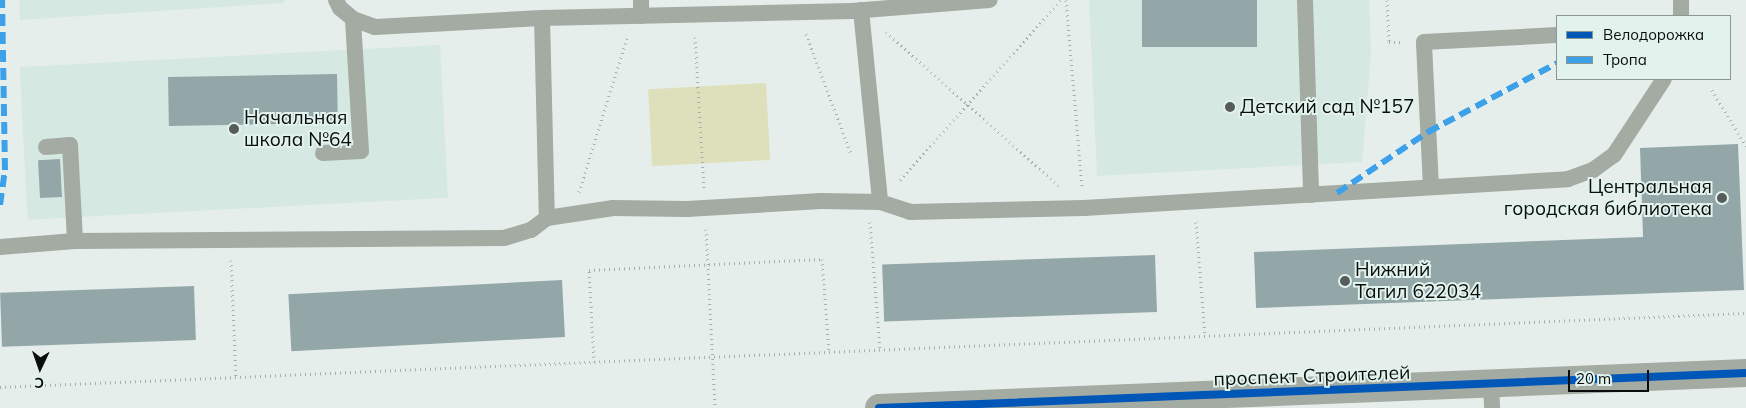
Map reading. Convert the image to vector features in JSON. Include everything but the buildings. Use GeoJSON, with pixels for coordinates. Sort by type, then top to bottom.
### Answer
{"type":"FeatureCollection","features":[{"type":"Feature","properties":{"kind":"street","name":"проспект Строителей"},"geometry":{"type":"LineString","coordinates":[[879,408],[1491,397],[1746,373]]}},
{"type":"Feature","properties":{"kind":"lane"},"geometry":{"type":"LineString","coordinates":[[336,0],[340,8],[353,19],[375,27],[639,11],[694,14],[861,10],[990,0]]}},
{"type":"Feature","properties":{"kind":"lane"},"geometry":{"type":"LineString","coordinates":[[1305,0],[1311,195]]}},
{"type":"Feature","properties":{"kind":"lane"},"geometry":{"type":"LineString","coordinates":[[1681,0],[1681,15]]}},
{"type":"Feature","properties":{"kind":"lane"},"geometry":{"type":"LineString","coordinates":[[861,10],[880,202]]}},
{"type":"Feature","properties":{"kind":"lane"},"geometry":{"type":"LineString","coordinates":[[542,18],[547,218]]}},
{"type":"Feature","properties":{"kind":"lane"},"geometry":{"type":"LineString","coordinates":[[323,153],[361,151],[353,19]]}},
{"type":"Feature","properties":{"kind":"lane"},"geometry":{"type":"LineString","coordinates":[[1431,187],[1424,42],[1556,35]]}},
{"type":"Feature","properties":{"kind":"lane"},"geometry":{"type":"LineString","coordinates":[[0,246],[76,241],[504,238],[531,230],[547,218],[573,212],[613,208],[705,208],[821,201],[880,202],[910,212],[1084,208],[1568,179],[1593,170],[1614,155],[1663,80]]}},
{"type":"Feature","properties":{"kind":"lane"},"geometry":{"type":"LineString","coordinates":[[46,147],[70,145],[76,241]]}},
{"type":"Feature","properties":{"kind":"path"},"geometry":{"type":"LineString","coordinates":[[880,202],[1061,0]]}},
{"type":"Feature","properties":{"kind":"path"},"geometry":{"type":"LineString","coordinates":[[1066,0],[1084,208]]}},
{"type":"Feature","properties":{"kind":"path"},"geometry":{"type":"LineString","coordinates":[[1387,0],[1389,42],[1424,42]]}},
{"type":"Feature","properties":{"kind":"path"},"geometry":{"type":"LineString","coordinates":[[861,10],[1084,208]]}},
{"type":"Feature","properties":{"kind":"path"},"geometry":{"type":"LineString","coordinates":[[573,212],[639,11]]}},
{"type":"Feature","properties":{"kind":"path"},"geometry":{"type":"LineString","coordinates":[[797,12],[852,157]]}},
{"type":"Feature","properties":{"kind":"path"},"geometry":{"type":"LineString","coordinates":[[694,14],[715,408]]}},
{"type":"Feature","properties":{"kind":"path"},"geometry":{"type":"LineString","coordinates":[[1712,90],[1746,146]]}},
{"type":"Feature","properties":{"kind":"path"},"geometry":{"type":"LineString","coordinates":[[1194,202],[1205,336]]}},
{"type":"Feature","properties":{"kind":"path"},"geometry":{"type":"LineString","coordinates":[[870,223],[880,350]]}},
{"type":"Feature","properties":{"kind":"path"},"geometry":{"type":"LineString","coordinates":[[231,240],[236,377]]}},
{"type":"Feature","properties":{"kind":"path"},"geometry":{"type":"LineString","coordinates":[[594,362],[589,270],[822,258],[829,352]]}},
{"type":"Feature","properties":{"kind":"path"},"geometry":{"type":"LineString","coordinates":[[0,387],[1746,313]]}},
{"type":"Feature","properties":{"kind":"shaded area"},"geometry":{"type":"Polygon","coordinates":[[[19,0],[284,0],[284,3],[20,20],[19,0]]]}},
{"type":"Feature","properties":{"kind":"shaded area","name":"Детский сад №157"},"geometry":{"type":"Polygon","coordinates":[[[1089,0],[1369,0],[1371,52],[1362,162],[1097,176],[1089,0]]]}},
{"type":"Feature","properties":{"kind":"shaded area","name":"Начальная школа №64"},"geometry":{"type":"Polygon","coordinates":[[[440,45],[448,198],[28,220],[20,67],[440,45]]]}},
{"type":"Feature","properties":{"kind":"green space"},"geometry":{"type":"Polygon","coordinates":[[[766,83],[770,160],[652,166],[648,89],[766,83]]]}},
{"type":"Feature","properties":{"kind":"marked path"},"geometry":{"type":"LineString","coordinates":[[0,205],[5,170],[2,0]]}},
{"type":"Feature","properties":{"kind":"marked path"},"geometry":{"type":"LineString","coordinates":[[1337,193],[1428,132],[1556,64]]}},
{"type":"Feature","properties":{"kind":"cycle path"},"geometry":{"type":"LineString","coordinates":[[879,408],[1746,373]]}},
{"type":"Feature","properties":{"kind":"place","name":"Детский сад №157"},"geometry":{"type":"Point","coordinates":[1230,107]}},
{"type":"Feature","properties":{"kind":"place","name":"Начальная школа №64"},"geometry":{"type":"Point","coordinates":[234,129]}},
{"type":"Feature","properties":{"kind":"place","name":"Центральная городская библиотека"},"geometry":{"type":"Point","coordinates":[1722,198]}},
{"type":"Feature","properties":{"kind":"place","name":"Нижний Тагил 622034"},"geometry":{"type":"Point","coordinates":[1345,281]}}]}
